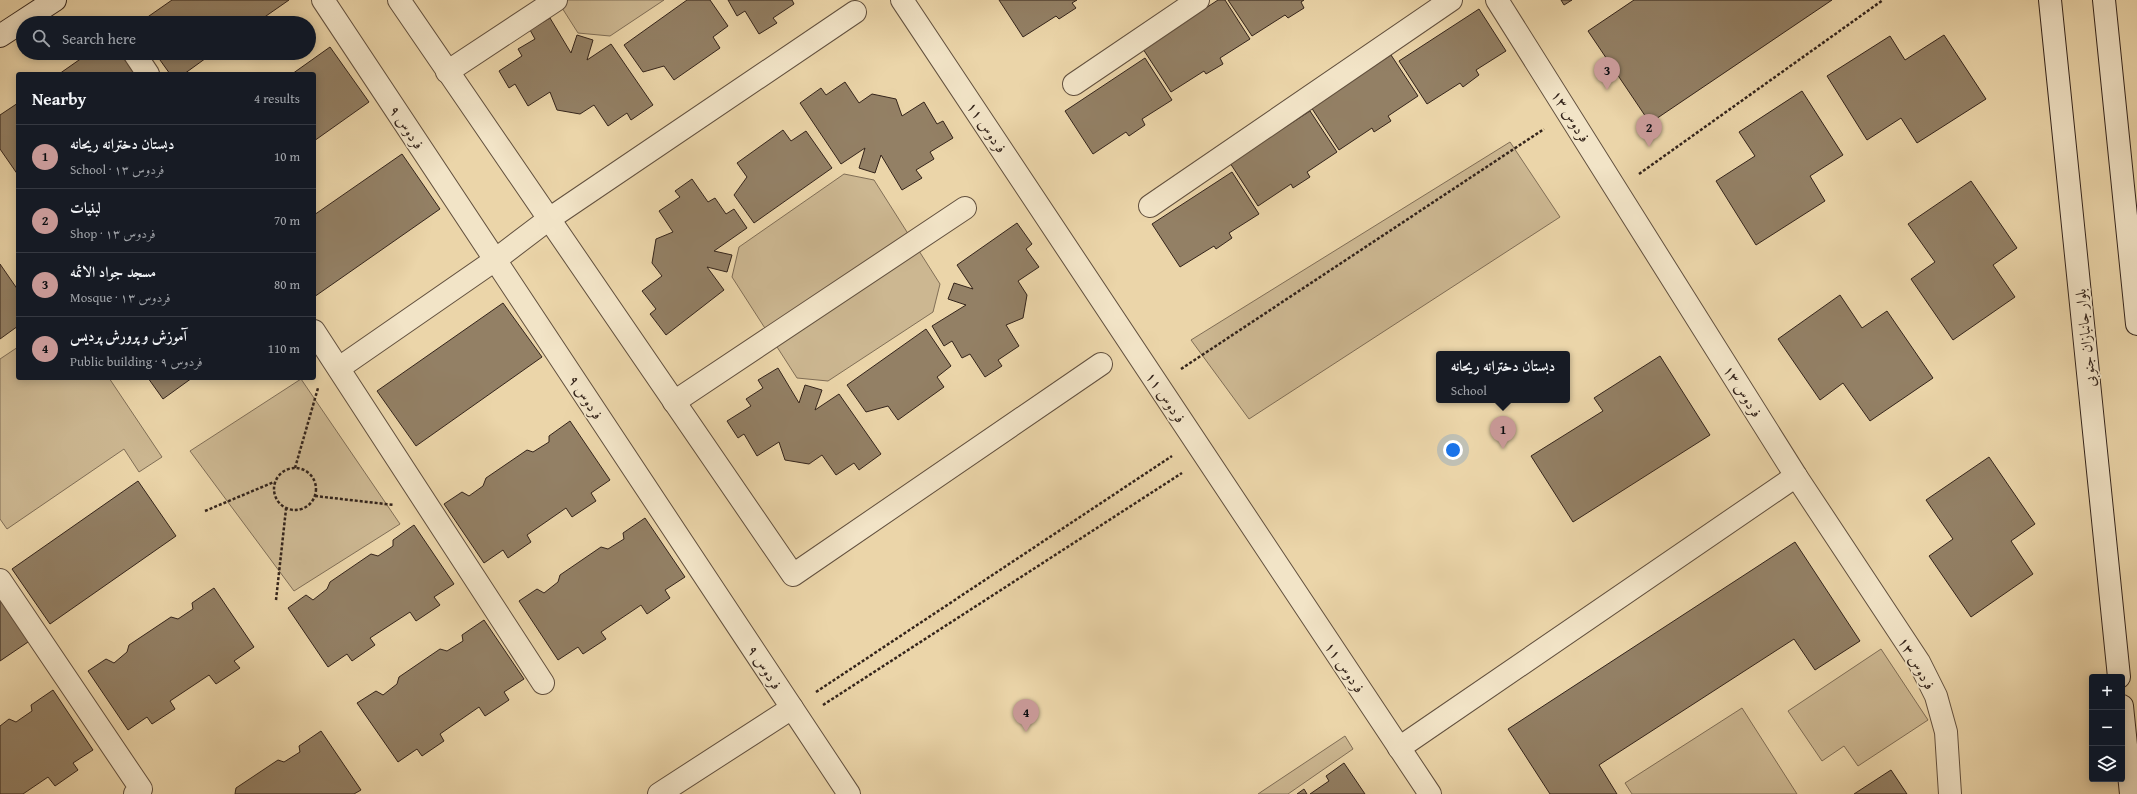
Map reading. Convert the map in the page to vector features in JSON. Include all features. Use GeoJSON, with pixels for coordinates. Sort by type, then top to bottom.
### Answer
{"type":"FeatureCollection","features":[{"type":"Feature","properties":{"kind":"street"},"geometry":{"type":"LineString","coordinates":[[31,16],[55,0]]}},
{"type":"Feature","properties":{"kind":"street","name":"فردوس ۹"},"geometry":{"type":"LineString","coordinates":[[323,0],[849,794]]}},
{"type":"Feature","properties":{"kind":"street"},"geometry":{"type":"LineString","coordinates":[[399,0],[793,575],[1101,364]]}},
{"type":"Feature","properties":{"kind":"street"},"geometry":{"type":"LineString","coordinates":[[447,72],[556,0]]}},
{"type":"Feature","properties":{"kind":"street","name":"فردوس ۱۱"},"geometry":{"type":"LineString","coordinates":[[902,0],[1430,794]]}},
{"type":"Feature","properties":{"kind":"street"},"geometry":{"type":"LineString","coordinates":[[1074,84],[1198,0]]}},
{"type":"Feature","properties":{"kind":"street"},"geometry":{"type":"LineString","coordinates":[[1150,206],[1450,0]]}},
{"type":"Feature","properties":{"kind":"street","name":"فردوس ۱۳"},"geometry":{"type":"LineString","coordinates":[[1498,0],[1796,476],[1919,662],[1936,696],[1946,732],[1950,794]]}},
{"type":"Feature","properties":{"kind":"street","name":"بلوار جانبازان جنوبی"},"geometry":{"type":"LineString","coordinates":[[2050,0],[2119,674]]}},
{"type":"Feature","properties":{"kind":"street"},"geometry":{"type":"LineString","coordinates":[[2104,0],[2137,324]]}},
{"type":"Feature","properties":{"kind":"street"},"geometry":{"type":"LineString","coordinates":[[333,360],[495,260],[549,219],[854,12]]}},
{"type":"Feature","properties":{"kind":"street"},"geometry":{"type":"LineString","coordinates":[[0,36],[16,26]]}},
{"type":"Feature","properties":{"kind":"street"},"geometry":{"type":"LineString","coordinates":[[139,60],[147,72]]}},
{"type":"Feature","properties":{"kind":"street"},"geometry":{"type":"LineString","coordinates":[[674,402],[965,208]]}},
{"type":"Feature","properties":{"kind":"street"},"geometry":{"type":"LineString","coordinates":[[316,334],[544,683]]}},
{"type":"Feature","properties":{"kind":"street"},"geometry":{"type":"LineString","coordinates":[[1399,748],[1796,476]]}},
{"type":"Feature","properties":{"kind":"street"},"geometry":{"type":"LineString","coordinates":[[0,580],[141,790],[135,794]]}},
{"type":"Feature","properties":{"kind":"street"},"geometry":{"type":"LineString","coordinates":[[2122,710],[2131,794]]}},
{"type":"Feature","properties":{"kind":"street"},"geometry":{"type":"LineString","coordinates":[[659,794],[796,714]]}},
{"type":"Feature","properties":{"kind":"path"},"geometry":{"type":"LineString","coordinates":[[1617,189],[1883,0]]}},
{"type":"Feature","properties":{"kind":"path"},"geometry":{"type":"LineString","coordinates":[[1158,384],[1569,113]]}},
{"type":"Feature","properties":{"kind":"path"},"geometry":{"type":"LineString","coordinates":[[295,468],[333,360]]}},
{"type":"Feature","properties":{"kind":"path"},"geometry":{"type":"LineString","coordinates":[[796,714],[1201,449]]}},
{"type":"Feature","properties":{"kind":"path"},"geometry":{"type":"LineString","coordinates":[[796,714],[1201,449]]}},
{"type":"Feature","properties":{"kind":"path"},"geometry":{"type":"LineString","coordinates":[[295,468],[307,472],[312,477],[316,490],[315,496],[307,507],[300,510],[286,509],[275,498],[273,491],[275,482],[282,472],[295,468]]}},
{"type":"Feature","properties":{"kind":"path"},"geometry":{"type":"LineString","coordinates":[[205,511],[275,482]]}},
{"type":"Feature","properties":{"kind":"path"},"geometry":{"type":"LineString","coordinates":[[315,496],[431,509]]}},
{"type":"Feature","properties":{"kind":"path"},"geometry":{"type":"LineString","coordinates":[[276,600],[286,509]]}},
{"type":"Feature","properties":{"kind":"shaded area"},"geometry":{"type":"Polygon","coordinates":[[[557,0],[664,0],[610,36],[578,33],[557,0]]]}},
{"type":"Feature","properties":{"kind":"shaded area"},"geometry":{"type":"Polygon","coordinates":[[[1510,142],[1560,217],[1249,419],[1191,340],[1510,142]]]}},
{"type":"Feature","properties":{"kind":"shaded area"},"geometry":{"type":"Polygon","coordinates":[[[844,174],[874,180],[940,284],[933,312],[828,381],[797,378],[732,277],[739,247],[844,174]]]}},
{"type":"Feature","properties":{"kind":"shaded area"},"geometry":{"type":"Polygon","coordinates":[[[16,348],[16,380],[110,380],[162,457],[139,472],[124,449],[7,529],[0,519],[0,359],[16,348]]]}},
{"type":"Feature","properties":{"kind":"shaded area"},"geometry":{"type":"Polygon","coordinates":[[[302,380],[400,524],[294,591],[190,451],[302,380]]]}},
{"type":"Feature","properties":{"kind":"shaded area"},"geometry":{"type":"Polygon","coordinates":[[[1881,649],[1928,720],[1858,766],[1844,746],[1822,761],[1788,711],[1881,649]]]}},
{"type":"Feature","properties":{"kind":"shaded area"},"geometry":{"type":"Polygon","coordinates":[[[1742,708],[1797,794],[1632,794],[1625,783],[1742,708]]]}},
{"type":"Feature","properties":{"kind":"shaded area"},"geometry":{"type":"Polygon","coordinates":[[[1345,736],[1353,749],[1288,794],[1258,794],[1345,736]]]}},
{"type":"Feature","properties":{"kind":"building"},"geometry":{"type":"Polygon","coordinates":[[[172,0],[289,0],[266,16],[149,16],[172,0]]]}},
{"type":"Feature","properties":{"kind":"building"},"geometry":{"type":"Polygon","coordinates":[[[687,0],[710,0],[728,26],[713,37],[720,48],[674,80],[664,66],[643,72],[624,45],[687,0]]]}},
{"type":"Feature","properties":{"kind":"building"},"geometry":{"type":"Polygon","coordinates":[[[728,0],[792,0],[794,4],[773,18],[777,23],[759,34],[745,11],[737,16],[728,0]]]}},
{"type":"Feature","properties":{"kind":"building"},"geometry":{"type":"Polygon","coordinates":[[[999,0],[1077,0],[1072,3],[1076,8],[1059,19],[1056,16],[1023,37],[999,0]]]}},
{"type":"Feature","properties":{"kind":"building"},"geometry":{"type":"Polygon","coordinates":[[[1218,0],[1225,0],[1250,39],[1220,58],[1223,64],[1206,74],[1204,71],[1171,92],[1143,49],[1218,0]]]}},
{"type":"Feature","properties":{"kind":"building"},"geometry":{"type":"Polygon","coordinates":[[[1228,0],[1304,0],[1301,2],[1304,8],[1288,18],[1285,15],[1252,36],[1228,0]]]}},
{"type":"Feature","properties":{"kind":"building"},"geometry":{"type":"Polygon","coordinates":[[[1561,0],[1572,0],[1564,5],[1561,0]]]}},
{"type":"Feature","properties":{"kind":"building"},"geometry":{"type":"Polygon","coordinates":[[[1634,0],[1832,0],[1650,123],[1588,31],[1634,0]]]}},
{"type":"Feature","properties":{"kind":"building"},"geometry":{"type":"Polygon","coordinates":[[[1479,9],[1506,51],[1476,70],[1479,75],[1463,87],[1460,83],[1427,104],[1399,61],[1479,9]]]}},
{"type":"Feature","properties":{"kind":"building"},"geometry":{"type":"Polygon","coordinates":[[[550,18],[571,53],[577,35],[593,40],[587,60],[611,44],[653,105],[631,120],[627,113],[608,126],[594,105],[580,114],[557,110],[550,92],[528,106],[515,84],[509,88],[499,71],[522,56],[518,49],[535,39],[530,30],[550,18]]]}},
{"type":"Feature","properties":{"kind":"building"},"geometry":{"type":"Polygon","coordinates":[[[1944,35],[1986,99],[1917,143],[1901,118],[1867,140],[1827,76],[1890,36],[1905,60],[1944,35]]]}},
{"type":"Feature","properties":{"kind":"building"},"geometry":{"type":"Polygon","coordinates":[[[330,47],[369,102],[316,140],[316,72],[295,72],[312,60],[316,60],[316,57],[330,47]]]}},
{"type":"Feature","properties":{"kind":"building"},"geometry":{"type":"Polygon","coordinates":[[[1391,55],[1418,96],[1388,116],[1391,121],[1374,132],[1372,128],[1339,150],[1311,107],[1391,55]]]}},
{"type":"Feature","properties":{"kind":"building"},"geometry":{"type":"Polygon","coordinates":[[[1145,58],[1172,100],[1142,119],[1145,125],[1129,136],[1126,132],[1093,154],[1065,111],[1145,58]]]}},
{"type":"Feature","properties":{"kind":"building"},"geometry":{"type":"Polygon","coordinates":[[[79,60],[125,60],[134,72],[62,72],[79,60]]]}},
{"type":"Feature","properties":{"kind":"building"},"geometry":{"type":"Polygon","coordinates":[[[160,60],[203,60],[187,72],[169,72],[160,60]]]}},
{"type":"Feature","properties":{"kind":"building"},"geometry":{"type":"Polygon","coordinates":[[[845,82],[859,103],[872,94],[896,99],[902,116],[924,102],[937,124],[943,121],[953,138],[930,152],[934,159],[916,170],[922,178],[902,190],[881,155],[875,173],[859,168],[865,148],[841,164],[800,103],[821,88],[826,95],[845,82]]]}},
{"type":"Feature","properties":{"kind":"building"},"geometry":{"type":"Polygon","coordinates":[[[1802,91],[1843,155],[1810,176],[1825,201],[1756,245],[1716,181],[1755,156],[1739,132],[1802,91]]]}},
{"type":"Feature","properties":{"kind":"building"},"geometry":{"type":"Polygon","coordinates":[[[16,104],[16,172],[0,149],[0,115],[16,104]]]}},
{"type":"Feature","properties":{"kind":"building"},"geometry":{"type":"Polygon","coordinates":[[[1310,111],[1337,152],[1307,172],[1310,177],[1293,188],[1291,184],[1258,206],[1230,163],[1310,111]]]}},
{"type":"Feature","properties":{"kind":"building"},"geometry":{"type":"Polygon","coordinates":[[[783,130],[791,141],[806,131],[832,168],[754,223],[734,195],[747,177],[737,163],[783,130]]]}},
{"type":"Feature","properties":{"kind":"building"},"geometry":{"type":"Polygon","coordinates":[[[402,154],[440,209],[316,296],[316,214],[402,154]]]}},
{"type":"Feature","properties":{"kind":"building"},"geometry":{"type":"Polygon","coordinates":[[[1232,172],[1259,214],[1229,233],[1232,238],[1216,249],[1214,246],[1180,267],[1152,224],[1232,172]]]}},
{"type":"Feature","properties":{"kind":"building"},"geometry":{"type":"Polygon","coordinates":[[[692,179],[708,202],[715,198],[726,214],[734,209],[747,228],[714,251],[732,255],[727,272],[707,267],[724,290],[666,335],[650,314],[656,309],[642,291],[662,276],[652,263],[656,239],[673,232],[659,211],[680,197],[675,191],[692,179]]]}},
{"type":"Feature","properties":{"kind":"building"},"geometry":{"type":"Polygon","coordinates":[[[1971,181],[2017,248],[1993,265],[2015,297],[1953,340],[1911,279],[1935,262],[1908,224],[1971,181]]]}},
{"type":"Feature","properties":{"kind":"building"},"geometry":{"type":"Polygon","coordinates":[[[1017,223],[1032,244],[1026,249],[1039,267],[1018,281],[1027,295],[1023,318],[1006,325],[1019,346],[998,360],[1002,366],[985,377],[970,354],[962,358],[952,341],[944,346],[932,326],[966,305],[948,299],[954,283],[973,289],[957,265],[1017,223]]]}},
{"type":"Feature","properties":{"kind":"building"},"geometry":{"type":"Polygon","coordinates":[[[0,264],[16,287],[16,327],[0,339],[0,264]]]}},
{"type":"Feature","properties":{"kind":"building"},"geometry":{"type":"Polygon","coordinates":[[[1840,295],[1862,328],[1887,311],[1933,378],[1870,421],[1843,383],[1820,400],[1778,339],[1840,295]]]}},
{"type":"Feature","properties":{"kind":"building"},"geometry":{"type":"Polygon","coordinates":[[[503,303],[542,357],[416,446],[377,391],[503,303]]]}},
{"type":"Feature","properties":{"kind":"building"},"geometry":{"type":"Polygon","coordinates":[[[926,329],[951,366],[937,377],[944,387],[898,420],[888,406],[866,412],[847,385],[926,329]]]}},
{"type":"Feature","properties":{"kind":"building"},"geometry":{"type":"Polygon","coordinates":[[[1660,356],[1710,435],[1573,522],[1531,456],[1603,411],[1594,398],[1660,356]]]}},
{"type":"Feature","properties":{"kind":"building"},"geometry":{"type":"Polygon","coordinates":[[[778,368],[799,403],[805,385],[822,390],[815,410],[839,394],[881,454],[859,470],[854,463],[836,475],[822,455],[809,464],[785,460],[779,442],[757,456],[744,434],[738,438],[727,421],[751,406],[746,399],[763,388],[758,380],[778,368]]]}},
{"type":"Feature","properties":{"kind":"building"},"geometry":{"type":"Polygon","coordinates":[[[149,380],[189,380],[163,399],[149,380]]]}},
{"type":"Feature","properties":{"kind":"building"},"geometry":{"type":"Polygon","coordinates":[[[570,421],[610,480],[591,493],[596,501],[572,517],[566,508],[527,535],[531,542],[508,558],[503,550],[484,563],[444,504],[462,492],[469,496],[483,486],[486,478],[527,450],[533,452],[549,442],[549,436],[570,421]]]}},
{"type":"Feature","properties":{"kind":"building"},"geometry":{"type":"Polygon","coordinates":[[[1989,457],[2035,524],[2011,541],[2033,574],[1971,617],[1929,556],[1953,539],[1926,500],[1989,457]]]}},
{"type":"Feature","properties":{"kind":"building"},"geometry":{"type":"Polygon","coordinates":[[[138,481],[176,536],[50,624],[12,569],[138,481]]]}},
{"type":"Feature","properties":{"kind":"building"},"geometry":{"type":"Polygon","coordinates":[[[645,518],[685,577],[665,590],[670,598],[647,614],[641,605],[601,632],[606,639],[583,654],[578,647],[558,660],[519,601],[537,589],[544,593],[558,582],[560,575],[601,547],[608,549],[624,539],[623,533],[645,518]]]}},
{"type":"Feature","properties":{"kind":"building"},"geometry":{"type":"Polygon","coordinates":[[[414,525],[454,584],[434,597],[440,605],[416,621],[410,612],[370,638],[375,645],[352,661],[347,654],[328,667],[288,608],[306,595],[313,600],[327,589],[330,582],[371,554],[378,556],[393,546],[393,540],[414,525]]]}},
{"type":"Feature","properties":{"kind":"building"},"geometry":{"type":"Polygon","coordinates":[[[1795,542],[1860,641],[1815,670],[1794,639],[1599,765],[1617,794],[1550,794],[1508,729],[1795,542]]]}},
{"type":"Feature","properties":{"kind":"building"},"geometry":{"type":"Polygon","coordinates":[[[214,588],[254,647],[234,661],[240,668],[216,684],[209,675],[170,701],[175,709],[152,724],[147,717],[128,730],[88,671],[106,659],[114,663],[127,652],[129,645],[171,617],[178,619],[193,609],[192,603],[214,588]]]}},
{"type":"Feature","properties":{"kind":"building"},"geometry":{"type":"Polygon","coordinates":[[[0,596],[31,640],[0,661],[0,596]]]}},
{"type":"Feature","properties":{"kind":"building"},"geometry":{"type":"Polygon","coordinates":[[[484,620],[524,679],[504,692],[509,700],[485,716],[479,707],[440,734],[444,741],[422,756],[417,749],[398,762],[357,703],[376,691],[383,695],[397,684],[399,677],[440,649],[447,651],[463,641],[462,635],[484,620]]]}},
{"type":"Feature","properties":{"kind":"building"},"geometry":{"type":"Polygon","coordinates":[[[53,690],[93,750],[73,763],[78,770],[55,786],[48,777],[23,794],[0,794],[0,726],[9,719],[16,722],[32,711],[31,705],[53,690]]]}},
{"type":"Feature","properties":{"kind":"building"},"geometry":{"type":"Polygon","coordinates":[[[321,731],[361,790],[354,794],[235,794],[236,788],[278,760],[284,762],[300,752],[299,746],[321,731]]]}},
{"type":"Feature","properties":{"kind":"building"},"geometry":{"type":"Polygon","coordinates":[[[1344,763],[1365,794],[1310,794],[1329,781],[1326,776],[1344,763]]]}},
{"type":"Feature","properties":{"kind":"building"},"geometry":{"type":"Polygon","coordinates":[[[1891,770],[1907,794],[1854,794],[1891,770]]]}},
{"type":"Feature","properties":{"kind":"building"},"geometry":{"type":"Polygon","coordinates":[[[1304,789],[1307,794],[1297,794],[1304,789]]]}},
{"type":"Feature","properties":{"kind":"place","name":"مسجد جواد الائمه"},"geometry":{"type":"Point","coordinates":[1607,90]}},
{"type":"Feature","properties":{"kind":"place","name":"لبنیات"},"geometry":{"type":"Point","coordinates":[1649,147]}},
{"type":"Feature","properties":{"kind":"place","name":"دبستان دخترانه ریحانه"},"geometry":{"type":"Point","coordinates":[1503,449]}},
{"type":"Feature","properties":{"kind":"place","name":"آموزش و پرورش پردیس"},"geometry":{"type":"Point","coordinates":[1026,732]}}]}
